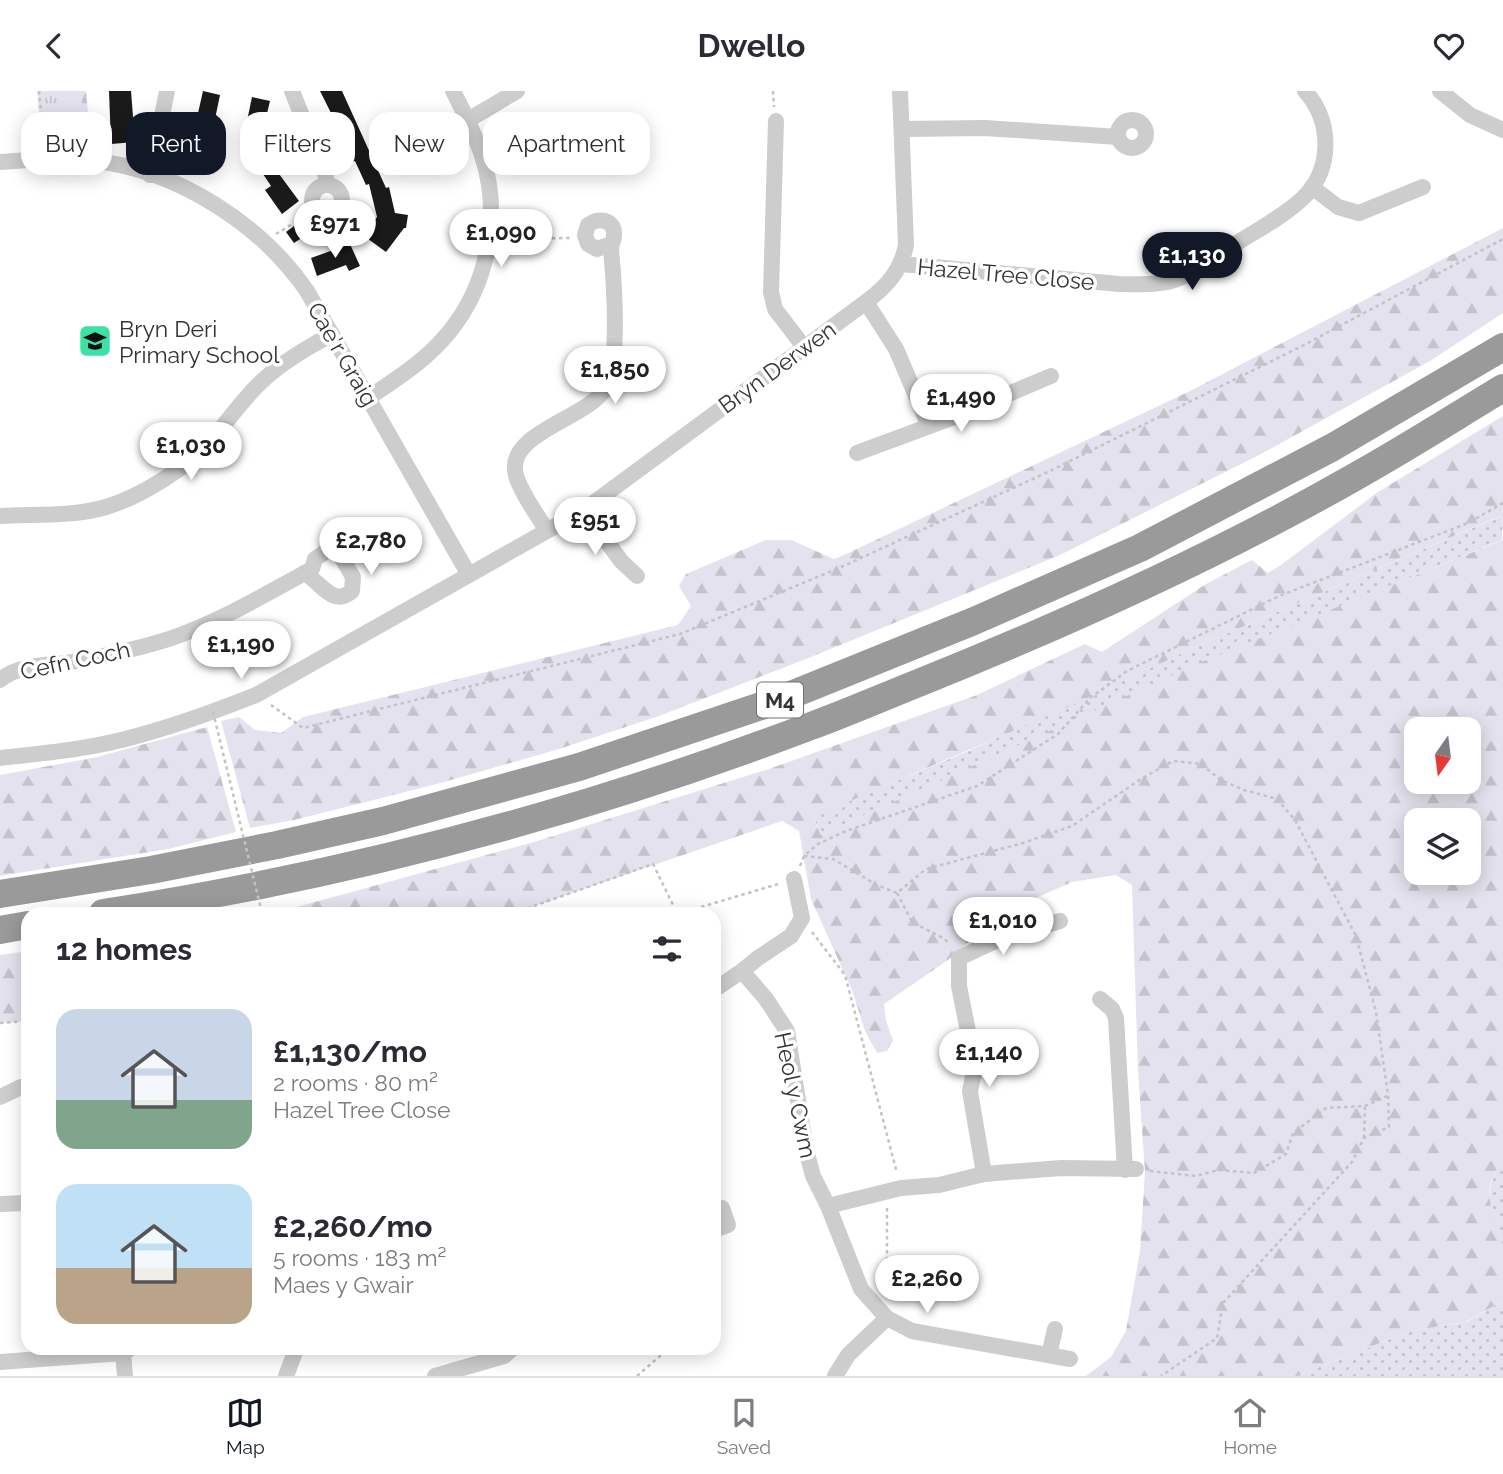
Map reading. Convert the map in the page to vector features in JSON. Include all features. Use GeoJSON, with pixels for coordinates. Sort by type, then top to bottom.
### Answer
{"type":"FeatureCollection","features":[{"type":"Feature","properties":{"kind":"highway","name":"M4"},"geometry":{"type":"LineString","coordinates":[[0,894],[151,870],[383,821],[579,767],[776,702],[950,632],[1140,548],[1333,447],[1503,347]]}},
{"type":"Feature","properties":{"kind":"highway","name":"M4"},"geometry":{"type":"LineString","coordinates":[[137,907],[279,882],[478,834],[596,800],[811,726],[984,657],[1157,579],[1359,475],[1503,388]]}},
{"type":"Feature","properties":{"kind":"highway"},"geometry":{"type":"LineString","coordinates":[[0,930],[21,926]]}},
{"type":"Feature","properties":{"kind":"street"},"geometry":{"type":"LineString","coordinates":[[163,112],[167,91]]}},
{"type":"Feature","properties":{"kind":"street"},"geometry":{"type":"LineString","coordinates":[[292,91],[323,167],[326,185]]}},
{"type":"Feature","properties":{"kind":"street"},"geometry":{"type":"LineString","coordinates":[[453,91],[464,112]]}},
{"type":"Feature","properties":{"kind":"street"},"geometry":{"type":"LineString","coordinates":[[469,119],[517,91]]}},
{"type":"Feature","properties":{"kind":"street"},"geometry":{"type":"LineString","coordinates":[[900,91],[907,236],[901,264]]}},
{"type":"Feature","properties":{"kind":"street","name":"Hazel Tree Close"},"geometry":{"type":"LineString","coordinates":[[901,264],[1119,284],[1178,279],[1274,219],[1298,202],[1312,187],[1322,164],[1326,141],[1321,115],[1305,91]]}},
{"type":"Feature","properties":{"kind":"street"},"geometry":{"type":"LineString","coordinates":[[1440,91],[1471,115],[1503,129]]}},
{"type":"Feature","properties":{"kind":"street"},"geometry":{"type":"LineString","coordinates":[[776,121],[771,292],[775,309],[804,347]]}},
{"type":"Feature","properties":{"kind":"street"},"geometry":{"type":"LineString","coordinates":[[368,398],[419,363],[450,331],[466,307],[477,283],[490,239],[490,206],[484,161],[469,123]]}},
{"type":"Feature","properties":{"kind":"street"},"geometry":{"type":"LineString","coordinates":[[902,129],[985,128],[1118,137]]}},
{"type":"Feature","properties":{"kind":"street","name":"Cae'r Graig"},"geometry":{"type":"LineString","coordinates":[[0,162],[21,161]]}},
{"type":"Feature","properties":{"kind":"street","name":"Cae'r Graig"},"geometry":{"type":"LineString","coordinates":[[152,175],[214,204],[264,241],[298,278],[469,575]]}},
{"type":"Feature","properties":{"kind":"street"},"geometry":{"type":"LineString","coordinates":[[326,185],[339,191],[342,196],[338,211],[328,215],[315,210],[312,201],[314,192],[326,185]]}},
{"type":"Feature","properties":{"kind":"street"},"geometry":{"type":"LineString","coordinates":[[1312,187],[1338,207],[1359,213],[1423,187]]}},
{"type":"Feature","properties":{"kind":"street"},"geometry":{"type":"LineString","coordinates":[[547,531],[517,479],[514,468],[516,457],[529,440],[587,408],[607,386],[613,362],[611,244],[614,230],[603,220],[596,220],[588,225],[585,238],[589,244],[597,249],[611,244]]}},
{"type":"Feature","properties":{"kind":"street","name":"Bryn Derwen"},"geometry":{"type":"LineString","coordinates":[[0,758],[99,745],[134,737],[256,695],[584,510],[866,302],[888,283],[901,264]]}},
{"type":"Feature","properties":{"kind":"street"},"geometry":{"type":"LineString","coordinates":[[866,302],[896,349],[929,426]]}},
{"type":"Feature","properties":{"kind":"street"},"geometry":{"type":"LineString","coordinates":[[0,516],[83,512],[105,508],[136,494],[202,450],[235,409],[281,365],[332,334]]}},
{"type":"Feature","properties":{"kind":"street"},"geometry":{"type":"LineString","coordinates":[[857,453],[1051,376]]}},
{"type":"Feature","properties":{"kind":"street"},"geometry":{"type":"LineString","coordinates":[[584,510],[621,561],[636,576]]}},
{"type":"Feature","properties":{"kind":"street"},"geometry":{"type":"LineString","coordinates":[[608,572],[621,561]]}},
{"type":"Feature","properties":{"kind":"street","name":"Cefn Coch"},"geometry":{"type":"LineString","coordinates":[[0,680],[15,671],[100,656],[170,638],[219,618],[304,573]]}},
{"type":"Feature","properties":{"kind":"street"},"geometry":{"type":"LineString","coordinates":[[721,985],[791,936],[802,918],[794,879]]}},
{"type":"Feature","properties":{"kind":"street"},"geometry":{"type":"LineString","coordinates":[[984,1174],[970,1091],[977,1058],[962,1032],[965,1010],[959,986],[960,958],[1004,937],[1060,921]]}},
{"type":"Feature","properties":{"kind":"street","name":"Heol y Cwm"},"geometry":{"type":"LineString","coordinates":[[742,971],[766,999],[787,1031],[806,1150],[813,1176],[861,1289],[885,1316]]}},
{"type":"Feature","properties":{"kind":"street"},"geometry":{"type":"LineString","coordinates":[[828,1206],[894,1190],[939,1185],[984,1174],[1061,1168],[1130,1170],[1116,1018],[1112,1009],[1100,999]]}},
{"type":"Feature","properties":{"kind":"street"},"geometry":{"type":"LineString","coordinates":[[0,1097],[21,1087]]}},
{"type":"Feature","properties":{"kind":"street"},"geometry":{"type":"LineString","coordinates":[[0,1204],[21,1203]]}},
{"type":"Feature","properties":{"kind":"street"},"geometry":{"type":"LineString","coordinates":[[721,1228],[728,1225],[722,1208]]}},
{"type":"Feature","properties":{"kind":"street"},"geometry":{"type":"LineString","coordinates":[[835,1376],[848,1355],[885,1316],[912,1331],[1070,1359]]}},
{"type":"Feature","properties":{"kind":"street"},"geometry":{"type":"LineString","coordinates":[[1049,1355],[1055,1329]]}},
{"type":"Feature","properties":{"kind":"street"},"geometry":{"type":"LineString","coordinates":[[0,1362],[75,1355]]}},
{"type":"Feature","properties":{"kind":"street"},"geometry":{"type":"LineString","coordinates":[[125,1376],[127,1355]]}},
{"type":"Feature","properties":{"kind":"street"},"geometry":{"type":"LineString","coordinates":[[286,1376],[294,1355]]}},
{"type":"Feature","properties":{"kind":"street"},"geometry":{"type":"LineString","coordinates":[[435,1376],[476,1370],[505,1355]]}},
{"type":"Feature","properties":{"kind":"path"},"geometry":{"type":"LineString","coordinates":[[39,91],[41,112]]}},
{"type":"Feature","properties":{"kind":"path"},"geometry":{"type":"LineString","coordinates":[[264,241],[315,210]]}},
{"type":"Feature","properties":{"kind":"path"},"geometry":{"type":"LineString","coordinates":[[490,239],[585,238]]}},
{"type":"Feature","properties":{"kind":"path"},"geometry":{"type":"LineString","coordinates":[[256,695],[303,728],[680,634],[839,568],[1048,472],[1303,346],[1503,239]]}},
{"type":"Feature","properties":{"kind":"path"},"geometry":{"type":"LineString","coordinates":[[699,907],[794,879],[804,856],[818,844],[846,831],[977,786],[1058,734],[1090,698],[1127,671],[1279,596],[1468,523],[1503,503]]}},
{"type":"Feature","properties":{"kind":"path"},"geometry":{"type":"LineString","coordinates":[[213,712],[261,907]]}},
{"type":"Feature","properties":{"kind":"path"},"geometry":{"type":"LineString","coordinates":[[897,893],[926,869],[1023,843],[1072,826],[1141,779],[1173,761],[1201,764],[1221,781],[1277,799],[1295,820],[1356,936],[1376,1012],[1388,1095],[1389,1127],[1364,1138]]}},
{"type":"Feature","properties":{"kind":"path"},"geometry":{"type":"LineString","coordinates":[[804,856],[833,859],[877,885],[897,893],[912,922],[945,939],[960,958]]}},
{"type":"Feature","properties":{"kind":"path"},"geometry":{"type":"LineString","coordinates":[[531,907],[653,864],[676,907]]}},
{"type":"Feature","properties":{"kind":"path"},"geometry":{"type":"LineString","coordinates":[[802,918],[845,975],[894,1190],[885,1316]]}},
{"type":"Feature","properties":{"kind":"path"},"geometry":{"type":"LineString","coordinates":[[0,1023],[21,1022]]}},
{"type":"Feature","properties":{"kind":"path"},"geometry":{"type":"LineString","coordinates":[[1130,1170],[1196,1176],[1219,1170],[1254,1173],[1286,1154],[1293,1133],[1326,1108],[1365,1106],[1388,1095]]}},
{"type":"Feature","properties":{"kind":"path"},"geometry":{"type":"LineString","coordinates":[[1161,1376],[1217,1338],[1223,1303],[1352,1162],[1364,1138],[1365,1106]]}},
{"type":"Feature","properties":{"kind":"path"},"geometry":{"type":"LineString","coordinates":[[637,1376],[662,1355]]}},
{"type":"Feature","properties":{"kind":"green space"},"geometry":{"type":"Polygon","coordinates":[[[37,91],[81,91],[83,112],[39,112],[37,91]]]}},
{"type":"Feature","properties":{"kind":"green space"},"geometry":{"type":"Polygon","coordinates":[[[71,91],[86,91],[88,112],[61,112],[71,91]]]}},
{"type":"Feature","properties":{"kind":"green space"},"geometry":{"type":"Polygon","coordinates":[[[1503,228],[1503,313],[1430,361],[1261,454],[1060,555],[659,716],[559,749],[437,784],[294,820],[250,828],[221,721],[239,717],[255,730],[281,733],[303,717],[678,625],[691,606],[679,586],[686,574],[766,540],[791,540],[834,559],[844,555],[1190,391],[1503,228]]]}},
{"type":"Feature","properties":{"kind":"green space"},"geometry":{"type":"Polygon","coordinates":[[[1503,416],[1503,515],[1191,649],[1066,708],[813,817],[821,835],[1199,663],[1503,540],[1503,1162],[1495,1173],[1489,1193],[1503,1245],[1503,1301],[1465,1322],[1410,1331],[1297,1376],[1086,1376],[1111,1357],[1126,1331],[1140,1251],[1145,1172],[1138,1071],[1132,885],[1116,875],[1072,882],[1002,913],[948,960],[884,1004],[886,1021],[893,1040],[887,1051],[877,1053],[865,1031],[852,990],[811,899],[799,831],[782,821],[531,907],[297,907],[534,842],[766,770],[977,695],[1085,644],[1102,652],[1206,584],[1252,560],[1268,573],[1378,492],[1503,416]]]}},
{"type":"Feature","properties":{"kind":"green space"},"geometry":{"type":"Polygon","coordinates":[[[1503,515],[1502,540],[1199,664],[821,835],[813,816],[966,752],[1191,649],[1503,515]]]}},
{"type":"Feature","properties":{"kind":"green space"},"geometry":{"type":"Polygon","coordinates":[[[207,727],[236,832],[168,849],[0,876],[0,775],[97,757],[207,727]]]}},
{"type":"Feature","properties":{"kind":"green space"},"geometry":{"type":"Polygon","coordinates":[[[21,952],[21,1022],[0,1023],[0,955],[21,952]]]}},
{"type":"Feature","properties":{"kind":"green space"},"geometry":{"type":"Polygon","coordinates":[[[1503,1162],[1503,1247],[1492,1214],[1490,1193],[1495,1172],[1503,1162]]]}},
{"type":"Feature","properties":{"kind":"green space"},"geometry":{"type":"Polygon","coordinates":[[[1503,1301],[1503,1376],[1297,1376],[1410,1331],[1466,1322],[1503,1301]]]}},
{"type":"Feature","properties":{"kind":"building"},"geometry":{"type":"Polygon","coordinates":[[[109,91],[131,91],[133,112],[126,112],[126,143],[112,144],[112,112],[110,112],[109,91]]]}},
{"type":"Feature","properties":{"kind":"building"},"geometry":{"type":"Polygon","coordinates":[[[203,91],[220,95],[216,112],[198,112],[203,91]]]}},
{"type":"Feature","properties":{"kind":"building"},"geometry":{"type":"Polygon","coordinates":[[[320,91],[342,91],[352,112],[330,112],[320,91]]]}},
{"type":"Feature","properties":{"kind":"building"},"geometry":{"type":"Polygon","coordinates":[[[252,97],[270,101],[267,112],[249,112],[252,97]]]}},
{"type":"Feature","properties":{"kind":"building"},"geometry":{"type":"Polygon","coordinates":[[[355,120],[369,151],[369,175],[380,175],[386,188],[389,187],[395,213],[408,215],[406,228],[386,252],[364,236],[377,217],[369,184],[366,185],[355,161],[355,120]]]}},
{"type":"Feature","properties":{"kind":"building"},"geometry":{"type":"Polygon","coordinates":[[[264,175],[280,175],[299,201],[282,214],[265,190],[271,186],[264,175]]]}},
{"type":"Feature","properties":{"kind":"building"},"geometry":{"type":"Polygon","coordinates":[[[298,223],[306,235],[294,243],[286,232],[298,223]]]}},
{"type":"Feature","properties":{"kind":"building"},"geometry":{"type":"Polygon","coordinates":[[[350,244],[360,266],[349,271],[346,265],[317,276],[311,258],[350,244]]]}},
{"type":"Feature","properties":{"kind":"place","name":"Bryn Deri Primary School"},"geometry":{"type":"Point","coordinates":[95,341]}}]}
